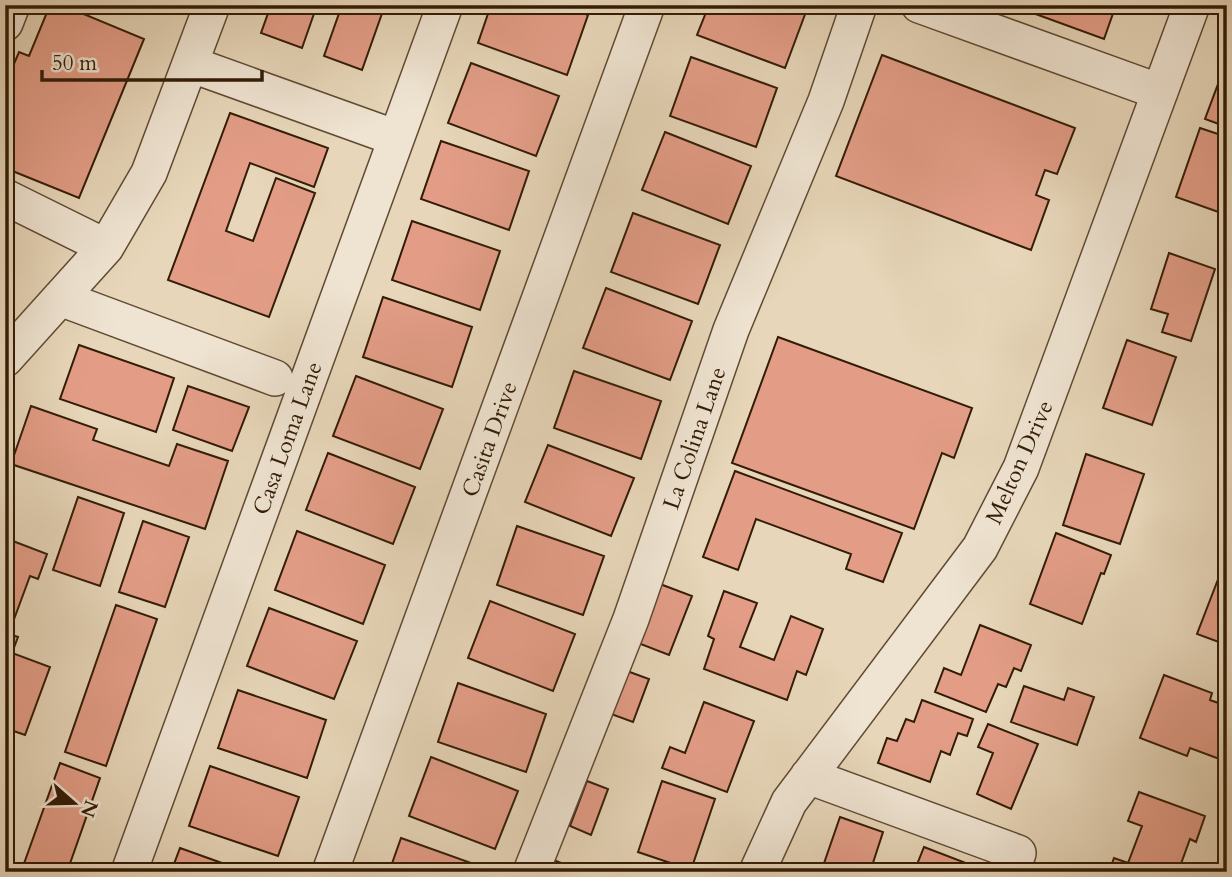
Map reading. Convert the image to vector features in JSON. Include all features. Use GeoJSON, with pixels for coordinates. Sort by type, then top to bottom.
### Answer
{"type":"FeatureCollection","features":[{"type":"Feature","properties":{"kind":"street"},"geometry":{"type":"LineString","coordinates":[[5,23],[12,5]]}},
{"type":"Feature","properties":{"kind":"street"},"geometry":{"type":"LineString","coordinates":[[5,359],[106,247],[149,173],[212,5]]}},
{"type":"Feature","properties":{"kind":"street","name":"Casa Loma Lane"},"geometry":{"type":"LineString","coordinates":[[129,872],[445,5]]}},
{"type":"Feature","properties":{"kind":"street","name":"Casita Drive"},"geometry":{"type":"LineString","coordinates":[[330,872],[647,5]]}},
{"type":"Feature","properties":{"kind":"street","name":"La Colina Lane"},"geometry":{"type":"LineString","coordinates":[[531,872],[631,619],[731,330],[826,102],[859,5]]}},
{"type":"Feature","properties":{"kind":"street"},"geometry":{"type":"LineString","coordinates":[[919,5],[1160,92]]}},
{"type":"Feature","properties":{"kind":"street","name":"Melton Drive"},"geometry":{"type":"LineString","coordinates":[[757,872],[789,802],[980,548],[1021,468],[1192,5]]}},
{"type":"Feature","properties":{"kind":"street"},"geometry":{"type":"LineString","coordinates":[[190,64],[396,138]]}},
{"type":"Feature","properties":{"kind":"street"},"geometry":{"type":"LineString","coordinates":[[5,197],[106,247]]}},
{"type":"Feature","properties":{"kind":"street"},"geometry":{"type":"LineString","coordinates":[[60,298],[275,378]]}},
{"type":"Feature","properties":{"kind":"street"},"geometry":{"type":"LineString","coordinates":[[808,776],[1018,853],[1012,872]]}},
{"type":"Feature","properties":{"kind":"building"},"geometry":{"type":"Polygon","coordinates":[[[50,5],[62,5],[144,39],[79,198],[5,168],[5,85],[19,52],[29,56],[50,5]]]}},
{"type":"Feature","properties":{"kind":"building"},"geometry":{"type":"Polygon","coordinates":[[[271,5],[317,5],[302,48],[261,33],[271,5]]]}},
{"type":"Feature","properties":{"kind":"building"},"geometry":{"type":"Polygon","coordinates":[[[342,5],[385,5],[362,70],[324,56],[342,5]]]}},
{"type":"Feature","properties":{"kind":"building"},"geometry":{"type":"Polygon","coordinates":[[[491,5],[560,5],[588,15],[567,75],[478,43],[491,5]]]}},
{"type":"Feature","properties":{"kind":"building"},"geometry":{"type":"Polygon","coordinates":[[[709,5],[798,5],[807,9],[785,68],[697,35],[709,5]]]}},
{"type":"Feature","properties":{"kind":"building"},"geometry":{"type":"Polygon","coordinates":[[[1011,5],[1116,5],[1104,39],[1011,5]]]}},
{"type":"Feature","properties":{"kind":"building"},"geometry":{"type":"Polygon","coordinates":[[[882,55],[1075,128],[1057,174],[1045,170],[1036,195],[1049,200],[1031,250],[836,176],[882,55]]]}},
{"type":"Feature","properties":{"kind":"building"},"geometry":{"type":"Polygon","coordinates":[[[691,57],[777,88],[756,147],[670,116],[691,57]]]}},
{"type":"Feature","properties":{"kind":"building"},"geometry":{"type":"Polygon","coordinates":[[[1227,60],[1227,127],[1205,119],[1227,60]]]}},
{"type":"Feature","properties":{"kind":"building"},"geometry":{"type":"Polygon","coordinates":[[[471,63],[559,96],[536,156],[448,123],[471,63]]]}},
{"type":"Feature","properties":{"kind":"building"},"geometry":{"type":"Polygon","coordinates":[[[230,113],[328,148],[314,187],[250,163],[226,231],[253,241],[276,178],[315,193],[269,317],[168,280],[230,113]]]}},
{"type":"Feature","properties":{"kind":"building"},"geometry":{"type":"Polygon","coordinates":[[[1200,128],[1227,137],[1227,215],[1176,197],[1200,128]]]}},
{"type":"Feature","properties":{"kind":"building"},"geometry":{"type":"Polygon","coordinates":[[[665,132],[751,166],[728,224],[642,190],[665,132]]]}},
{"type":"Feature","properties":{"kind":"building"},"geometry":{"type":"Polygon","coordinates":[[[441,141],[529,171],[509,230],[421,199],[441,141]]]}},
{"type":"Feature","properties":{"kind":"building"},"geometry":{"type":"Polygon","coordinates":[[[633,213],[720,245],[698,304],[611,272],[633,213]]]}},
{"type":"Feature","properties":{"kind":"building"},"geometry":{"type":"Polygon","coordinates":[[[412,221],[500,251],[480,310],[392,280],[412,221]]]}},
{"type":"Feature","properties":{"kind":"building"},"geometry":{"type":"Polygon","coordinates":[[[1169,253],[1215,269],[1191,341],[1162,332],[1168,314],[1151,309],[1169,253]]]}},
{"type":"Feature","properties":{"kind":"building"},"geometry":{"type":"Polygon","coordinates":[[[606,288],[692,321],[670,380],[583,348],[606,288]]]}},
{"type":"Feature","properties":{"kind":"building"},"geometry":{"type":"Polygon","coordinates":[[[383,297],[472,327],[452,387],[363,357],[383,297]]]}},
{"type":"Feature","properties":{"kind":"building"},"geometry":{"type":"Polygon","coordinates":[[[778,337],[972,408],[954,458],[942,453],[914,529],[732,463],[778,337]]]}},
{"type":"Feature","properties":{"kind":"building"},"geometry":{"type":"Polygon","coordinates":[[[1127,340],[1176,357],[1152,425],[1103,408],[1127,340]]]}},
{"type":"Feature","properties":{"kind":"building"},"geometry":{"type":"Polygon","coordinates":[[[79,345],[174,378],[156,432],[60,399],[79,345]]]}},
{"type":"Feature","properties":{"kind":"building"},"geometry":{"type":"Polygon","coordinates":[[[574,371],[661,401],[641,459],[554,428],[574,371]]]}},
{"type":"Feature","properties":{"kind":"building"},"geometry":{"type":"Polygon","coordinates":[[[356,376],[443,409],[420,469],[333,436],[356,376]]]}},
{"type":"Feature","properties":{"kind":"building"},"geometry":{"type":"Polygon","coordinates":[[[188,386],[249,407],[232,451],[173,430],[188,386]]]}},
{"type":"Feature","properties":{"kind":"building"},"geometry":{"type":"Polygon","coordinates":[[[31,406],[97,429],[93,440],[169,466],[177,444],[228,461],[205,529],[11,464],[31,406]]]}},
{"type":"Feature","properties":{"kind":"building"},"geometry":{"type":"Polygon","coordinates":[[[548,445],[634,478],[611,536],[525,502],[548,445]]]}},
{"type":"Feature","properties":{"kind":"building"},"geometry":{"type":"Polygon","coordinates":[[[328,453],[415,487],[393,544],[306,510],[328,453]]]}},
{"type":"Feature","properties":{"kind":"building"},"geometry":{"type":"Polygon","coordinates":[[[1086,454],[1144,474],[1120,544],[1063,525],[1086,454]]]}},
{"type":"Feature","properties":{"kind":"building"},"geometry":{"type":"Polygon","coordinates":[[[735,471],[902,533],[883,582],[846,569],[851,554],[756,519],[738,570],[703,557],[735,471]]]}},
{"type":"Feature","properties":{"kind":"building"},"geometry":{"type":"Polygon","coordinates":[[[78,497],[124,513],[100,586],[53,570],[78,497]]]}},
{"type":"Feature","properties":{"kind":"building"},"geometry":{"type":"Polygon","coordinates":[[[143,521],[189,537],[165,607],[119,592],[143,521]]]}},
{"type":"Feature","properties":{"kind":"building"},"geometry":{"type":"Polygon","coordinates":[[[517,526],[604,556],[583,615],[497,585],[517,526]]]}},
{"type":"Feature","properties":{"kind":"building"},"geometry":{"type":"Polygon","coordinates":[[[297,531],[385,565],[363,624],[275,590],[297,531]]]}},
{"type":"Feature","properties":{"kind":"building"},"geometry":{"type":"Polygon","coordinates":[[[1056,533],[1111,555],[1104,574],[1101,573],[1082,624],[1030,604],[1056,533]]]}},
{"type":"Feature","properties":{"kind":"building"},"geometry":{"type":"Polygon","coordinates":[[[5,538],[47,554],[38,579],[30,576],[13,622],[5,619],[5,538]]]}},
{"type":"Feature","properties":{"kind":"building"},"geometry":{"type":"Polygon","coordinates":[[[1227,556],[1227,645],[1197,634],[1227,556]]]}},
{"type":"Feature","properties":{"kind":"building"},"geometry":{"type":"Polygon","coordinates":[[[660,584],[692,596],[669,655],[638,643],[660,584]]]}},
{"type":"Feature","properties":{"kind":"building"},"geometry":{"type":"Polygon","coordinates":[[[724,591],[757,603],[740,647],[774,660],[791,616],[823,629],[806,675],[797,671],[787,700],[704,669],[714,639],[708,636],[724,591]]]}},
{"type":"Feature","properties":{"kind":"building"},"geometry":{"type":"Polygon","coordinates":[[[490,601],[575,634],[553,691],[468,658],[490,601]]]}},
{"type":"Feature","properties":{"kind":"building"},"geometry":{"type":"Polygon","coordinates":[[[116,605],[157,619],[106,766],[65,752],[116,605]]]}},
{"type":"Feature","properties":{"kind":"building"},"geometry":{"type":"Polygon","coordinates":[[[269,608],[357,641],[334,699],[247,666],[269,608]]]}},
{"type":"Feature","properties":{"kind":"building"},"geometry":{"type":"Polygon","coordinates":[[[980,625],[1031,645],[1021,671],[1014,668],[1006,687],[998,684],[986,712],[935,692],[944,668],[961,675],[980,625]]]}},
{"type":"Feature","properties":{"kind":"building"},"geometry":{"type":"Polygon","coordinates":[[[5,633],[18,637],[12,653],[50,667],[25,735],[5,728],[5,633]]]}},
{"type":"Feature","properties":{"kind":"building"},"geometry":{"type":"Polygon","coordinates":[[[627,671],[649,679],[633,722],[611,714],[627,671]]]}},
{"type":"Feature","properties":{"kind":"building"},"geometry":{"type":"Polygon","coordinates":[[[1164,675],[1212,693],[1210,700],[1227,706],[1225,761],[1190,748],[1187,756],[1140,738],[1164,675]]]}},
{"type":"Feature","properties":{"kind":"building"},"geometry":{"type":"Polygon","coordinates":[[[458,683],[546,714],[526,772],[438,742],[458,683]]]}},
{"type":"Feature","properties":{"kind":"building"},"geometry":{"type":"Polygon","coordinates":[[[1024,686],[1064,700],[1068,688],[1094,697],[1077,745],[1011,722],[1024,686]]]}},
{"type":"Feature","properties":{"kind":"building"},"geometry":{"type":"Polygon","coordinates":[[[238,690],[326,720],[307,778],[218,748],[238,690]]]}},
{"type":"Feature","properties":{"kind":"building"},"geometry":{"type":"Polygon","coordinates":[[[922,700],[973,719],[967,736],[958,733],[950,755],[941,751],[930,782],[878,763],[887,738],[897,741],[906,719],[914,722],[922,700]]]}},
{"type":"Feature","properties":{"kind":"building"},"geometry":{"type":"Polygon","coordinates":[[[704,702],[754,721],[727,792],[662,768],[670,747],[685,753],[704,702]]]}},
{"type":"Feature","properties":{"kind":"building"},"geometry":{"type":"Polygon","coordinates":[[[988,724],[1038,744],[1011,809],[977,794],[993,753],[978,747],[988,724]]]}},
{"type":"Feature","properties":{"kind":"building"},"geometry":{"type":"Polygon","coordinates":[[[431,757],[518,791],[495,849],[409,816],[431,757]]]}},
{"type":"Feature","properties":{"kind":"building"},"geometry":{"type":"Polygon","coordinates":[[[60,763],[100,778],[67,872],[21,872],[60,763]]]}},
{"type":"Feature","properties":{"kind":"building"},"geometry":{"type":"Polygon","coordinates":[[[210,766],[299,797],[278,856],[189,826],[210,766]]]}},
{"type":"Feature","properties":{"kind":"building"},"geometry":{"type":"Polygon","coordinates":[[[587,781],[608,789],[591,835],[570,826],[587,781]]]}},
{"type":"Feature","properties":{"kind":"building"},"geometry":{"type":"Polygon","coordinates":[[[662,781],[715,799],[691,870],[638,852],[662,781]]]}},
{"type":"Feature","properties":{"kind":"building"},"geometry":{"type":"Polygon","coordinates":[[[1139,792],[1205,816],[1196,842],[1190,839],[1178,872],[1109,872],[1114,858],[1128,863],[1142,826],[1128,821],[1139,792]]]}},
{"type":"Feature","properties":{"kind":"building"},"geometry":{"type":"Polygon","coordinates":[[[840,817],[883,832],[870,872],[821,872],[840,817]]]}},
{"type":"Feature","properties":{"kind":"building"},"geometry":{"type":"Polygon","coordinates":[[[401,838],[488,869],[487,872],[389,872],[401,838]]]}},
{"type":"Feature","properties":{"kind":"building"},"geometry":{"type":"Polygon","coordinates":[[[924,847],[971,865],[968,872],[914,872],[924,847]]]}},
{"type":"Feature","properties":{"kind":"building"},"geometry":{"type":"Polygon","coordinates":[[[180,848],[247,872],[171,872],[180,848]]]}},
{"type":"Feature","properties":{"kind":"building"},"geometry":{"type":"Polygon","coordinates":[[[556,861],[581,871],[581,872],[552,872],[556,861]]]}}]}
